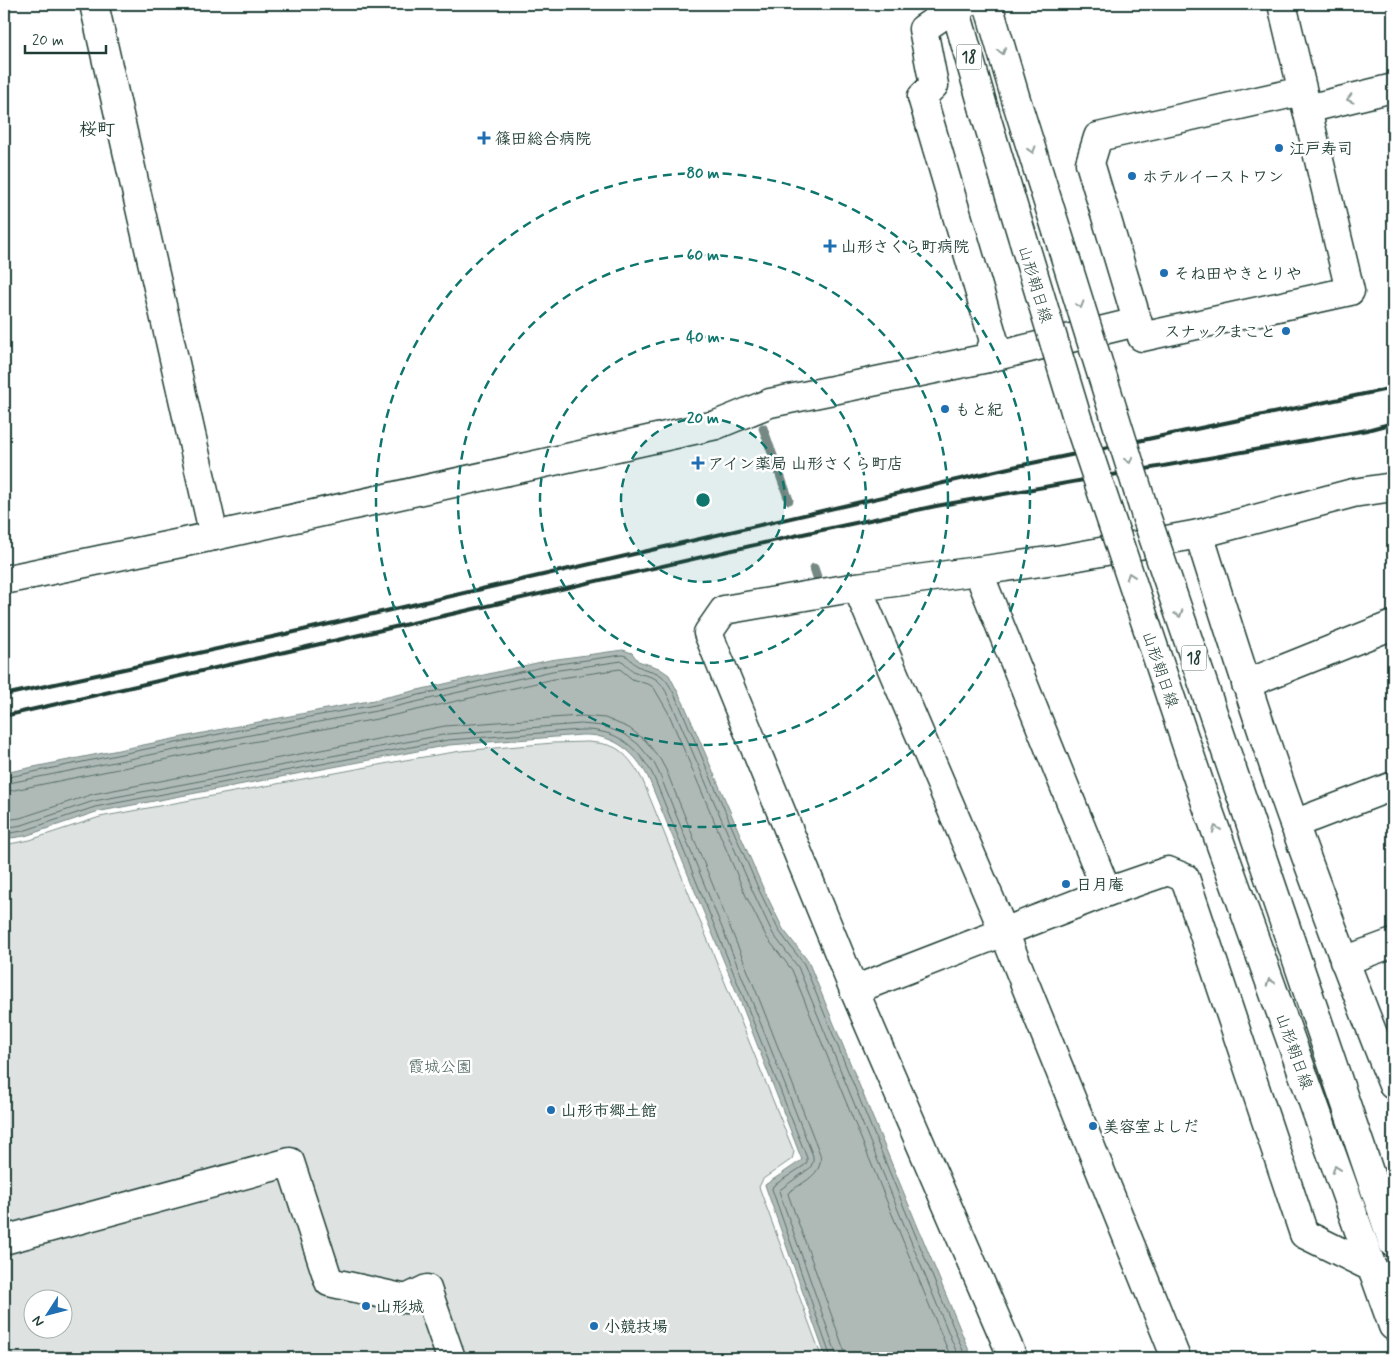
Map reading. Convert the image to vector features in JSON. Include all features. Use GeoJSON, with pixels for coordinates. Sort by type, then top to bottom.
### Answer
{"type":"FeatureCollection","features":[{"type":"Feature","properties":{"kind":"street"},"geometry":{"type":"LineString","coordinates":[[94,4],[214,536]]}},
{"type":"Feature","properties":{"kind":"street","name":"山形朝日線"},"geometry":{"type":"LineString","coordinates":[[988,4],[1145,514],[1393,1244]]}},
{"type":"Feature","properties":{"kind":"street"},"geometry":{"type":"LineString","coordinates":[[1282,4],[1305,100],[1350,292],[1142,337],[1090,163],[1098,137],[1305,100],[1393,88]]}},
{"type":"Feature","properties":{"kind":"street"},"geometry":{"type":"LineString","coordinates":[[958,5],[923,29],[934,85],[922,97],[994,342],[988,358]]}},
{"type":"Feature","properties":{"kind":"street","name":"山形朝日線"},"geometry":{"type":"LineString","coordinates":[[958,5],[984,110],[1087,449],[1207,806],[1393,1326]]}},
{"type":"Feature","properties":{"kind":"street"},"geometry":{"type":"LineString","coordinates":[[4,580],[214,536],[716,425],[770,403],[988,358],[1137,322]]}},
{"type":"Feature","properties":{"kind":"street"},"geometry":{"type":"LineString","coordinates":[[1014,1358],[854,990],[708,633],[724,610],[857,587],[1062,558],[1199,534],[1353,493],[1393,487]]}},
{"type":"Feature","properties":{"kind":"street"},"geometry":{"type":"LineString","coordinates":[[1199,534],[1246,684],[1294,824],[1344,961],[1393,1084]]}},
{"type":"Feature","properties":{"kind":"street"},"geometry":{"type":"LineString","coordinates":[[978,571],[1107,892]]}},
{"type":"Feature","properties":{"kind":"street"},"geometry":{"type":"LineString","coordinates":[[857,587],[1004,932],[1176,1358]]}},
{"type":"Feature","properties":{"kind":"street"},"geometry":{"type":"LineString","coordinates":[[1246,684],[1393,625]]}},
{"type":"Feature","properties":{"kind":"street"},"geometry":{"type":"LineString","coordinates":[[1294,824],[1393,786]]}},
{"type":"Feature","properties":{"kind":"street"},"geometry":{"type":"LineString","coordinates":[[854,990],[1107,892],[1168,871],[1185,878],[1304,1234],[1373,1268]]}},
{"type":"Feature","properties":{"kind":"street"},"geometry":{"type":"LineString","coordinates":[[1344,961],[1393,943]]}},
{"type":"Feature","properties":{"kind":"street"},"geometry":{"type":"LineString","coordinates":[[4,1240],[290,1162],[329,1282],[406,1298],[427,1289],[451,1358]]}},
{"type":"Feature","properties":{"kind":"green space","name":"霞城公園"},"geometry":{"type":"Polygon","coordinates":[[[588,742],[612,746],[626,756],[636,769],[643,781],[794,1152],[792,1159],[763,1179],[759,1187],[822,1358],[4,1358],[4,845],[30,840],[100,817],[461,751],[588,742]]]}},
{"type":"Feature","properties":{"kind":"water"},"geometry":{"type":"Polygon","coordinates":[[[623,650],[632,653],[638,661],[659,668],[669,675],[684,704],[763,888],[783,929],[808,961],[972,1358],[826,1358],[765,1185],[802,1160],[741,1003],[648,777],[635,757],[609,739],[599,736],[582,735],[449,745],[96,812],[25,836],[4,839],[4,773],[374,700],[550,660],[623,650]]]}},
{"type":"Feature","properties":{"kind":"waterway"},"geometry":{"type":"LineString","coordinates":[[763,428],[789,500]]}},
{"type":"Feature","properties":{"kind":"waterway"},"geometry":{"type":"LineString","coordinates":[[814,568],[818,580]]}},
{"type":"Feature","properties":{"kind":"railway"},"geometry":{"type":"LineString","coordinates":[[4,695],[277,636],[1013,467],[1393,388]]}},
{"type":"Feature","properties":{"kind":"railway"},"geometry":{"type":"LineString","coordinates":[[4,716],[803,534],[936,506],[1367,430],[1393,423]]}},
{"type":"Feature","properties":{"kind":"place","name":"篠田総合病院"},"geometry":{"type":"Point","coordinates":[484,138]}},
{"type":"Feature","properties":{"kind":"place","name":"江戸寿司"},"geometry":{"type":"Point","coordinates":[1279,148]}},
{"type":"Feature","properties":{"kind":"place","name":"ホテルイーストワン"},"geometry":{"type":"Point","coordinates":[1132,176]}},
{"type":"Feature","properties":{"kind":"place","name":"山形さくら町病院"},"geometry":{"type":"Point","coordinates":[830,246]}},
{"type":"Feature","properties":{"kind":"place","name":"そね田やきとりや"},"geometry":{"type":"Point","coordinates":[1164,273]}},
{"type":"Feature","properties":{"kind":"place","name":"スナックまこと"},"geometry":{"type":"Point","coordinates":[1286,331]}},
{"type":"Feature","properties":{"kind":"place","name":"もと紀"},"geometry":{"type":"Point","coordinates":[945,409]}},
{"type":"Feature","properties":{"kind":"place","name":"アイン薬局 山形さくら町店"},"geometry":{"type":"Point","coordinates":[698,463]}},
{"type":"Feature","properties":{"kind":"place","name":"日月庵"},"geometry":{"type":"Point","coordinates":[1066,884]}},
{"type":"Feature","properties":{"kind":"place","name":"山形市郷土館"},"geometry":{"type":"Point","coordinates":[551,1110]}},
{"type":"Feature","properties":{"kind":"place","name":"美容室よしだ"},"geometry":{"type":"Point","coordinates":[1093,1126]}},
{"type":"Feature","properties":{"kind":"place","name":"山形城"},"geometry":{"type":"Point","coordinates":[366,1306]}},
{"type":"Feature","properties":{"kind":"place","name":"小競技場"},"geometry":{"type":"Point","coordinates":[594,1326]}},
{"type":"Feature","properties":{"kind":"district","name":"桜町"},"geometry":{"type":"Point","coordinates":[97,129]}}]}
